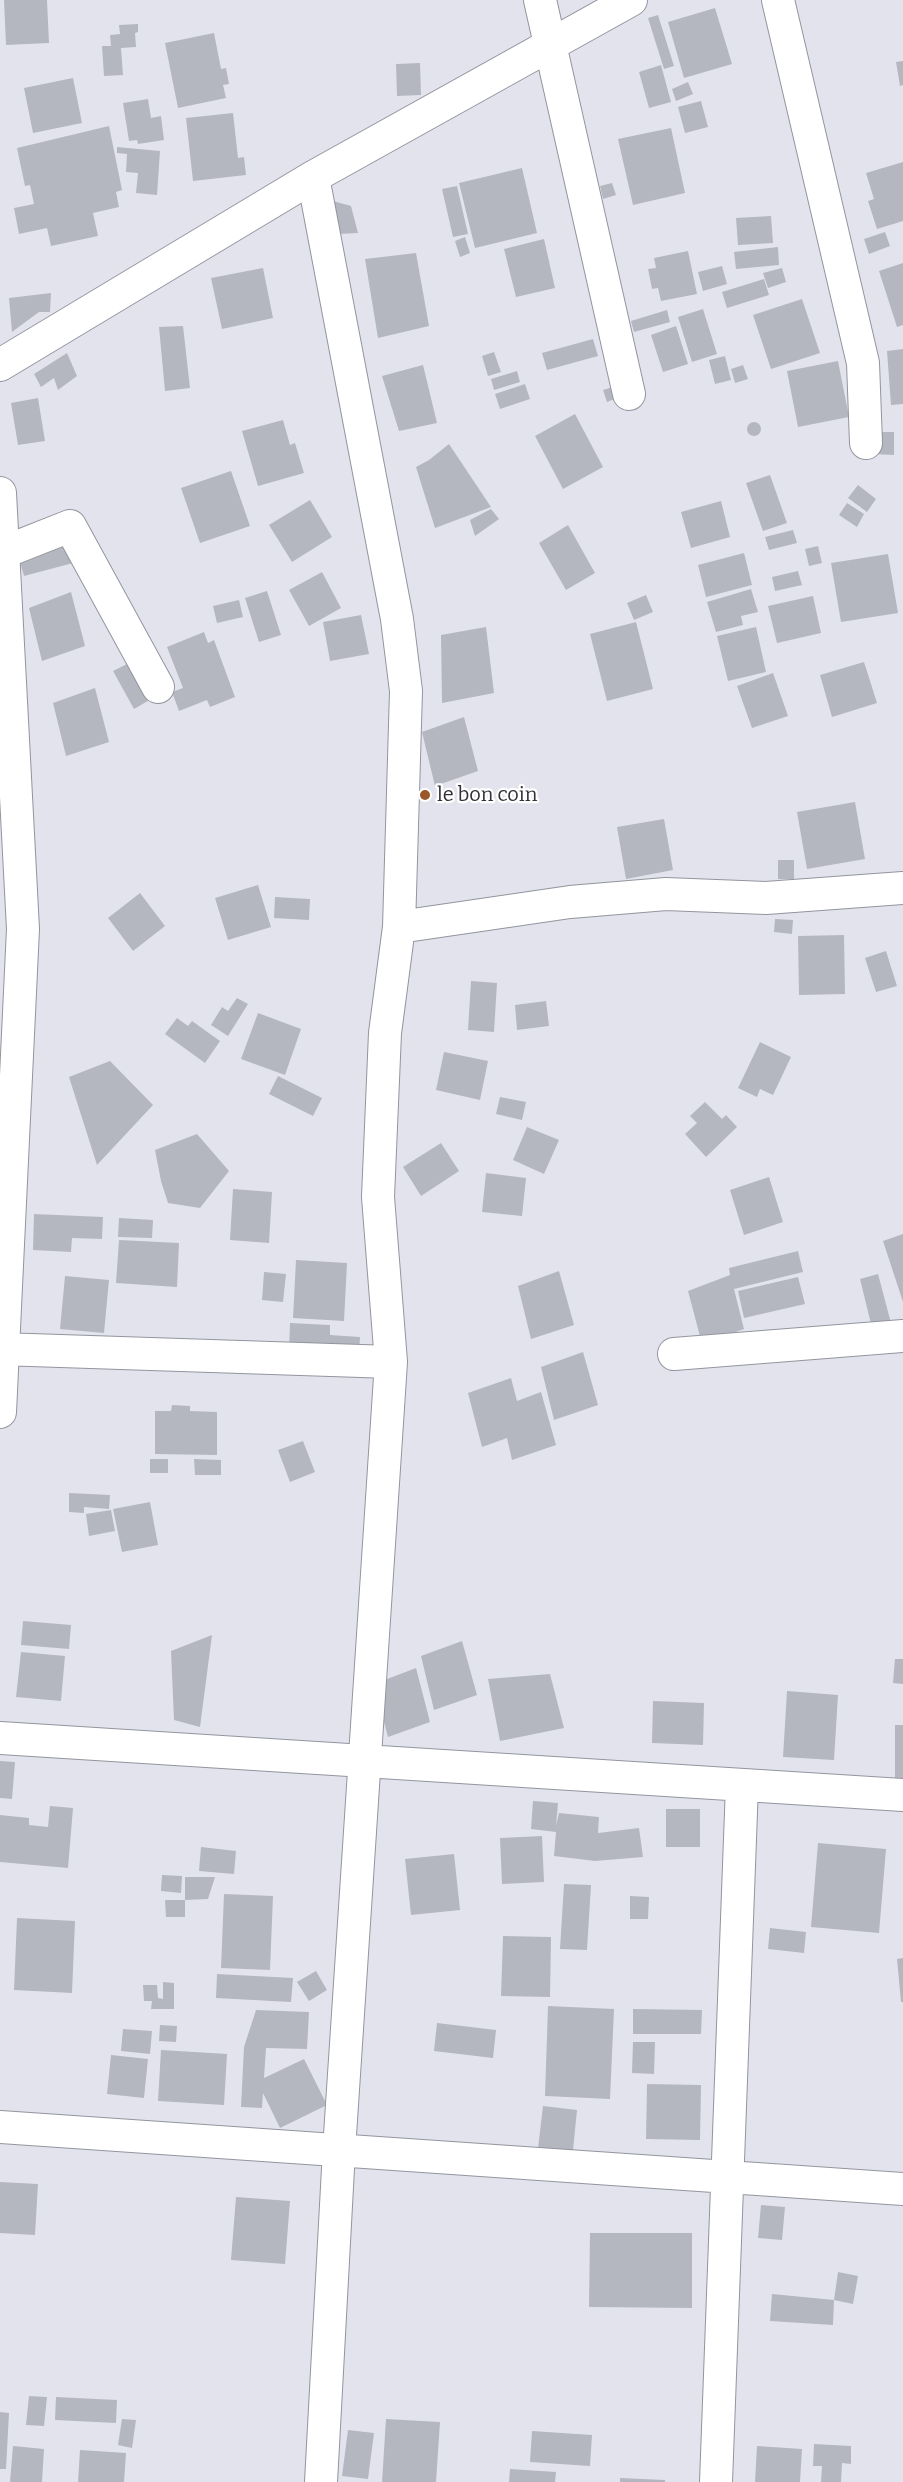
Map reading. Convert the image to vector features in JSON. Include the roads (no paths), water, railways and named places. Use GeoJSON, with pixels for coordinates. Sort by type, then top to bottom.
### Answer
{"type":"FeatureCollection","features":[{"type":"Feature","properties":{"kind":"street"},"geometry":{"type":"LineString","coordinates":[[540,0],[629,394]]}},
{"type":"Feature","properties":{"kind":"street"},"geometry":{"type":"LineString","coordinates":[[0,365],[313,177],[631,0]]}},
{"type":"Feature","properties":{"kind":"street"},"geometry":{"type":"LineString","coordinates":[[778,0],[863,363],[866,443]]}},
{"type":"Feature","properties":{"kind":"street"},"geometry":{"type":"LineString","coordinates":[[313,177],[394,607],[406,691],[399,927],[385,1033],[378,1197],[391,1362],[339,2150],[321,2482]]}},
{"type":"Feature","properties":{"kind":"street"},"geometry":{"type":"LineString","coordinates":[[0,493],[4,552],[11,929],[0,1412]]}},
{"type":"Feature","properties":{"kind":"street"},"geometry":{"type":"LineString","coordinates":[[4,552],[70,526],[158,687]]}},
{"type":"Feature","properties":{"kind":"street"},"geometry":{"type":"LineString","coordinates":[[399,927],[570,902],[666,894],[765,898],[903,888]]}},
{"type":"Feature","properties":{"kind":"street"},"geometry":{"type":"LineString","coordinates":[[674,1354],[903,1336]]}},
{"type":"Feature","properties":{"kind":"street"},"geometry":{"type":"LineString","coordinates":[[2,1349],[391,1362]]}},
{"type":"Feature","properties":{"kind":"street"},"geometry":{"type":"LineString","coordinates":[[0,1738],[903,1795]]}},
{"type":"Feature","properties":{"kind":"street"},"geometry":{"type":"LineString","coordinates":[[716,2482],[742,1785]]}},
{"type":"Feature","properties":{"kind":"street"},"geometry":{"type":"LineString","coordinates":[[0,2127],[903,2189]]}},
{"type":"Feature","properties":{"kind":"place","name":"le bon coin"},"geometry":{"type":"Point","coordinates":[425,795]}}]}
